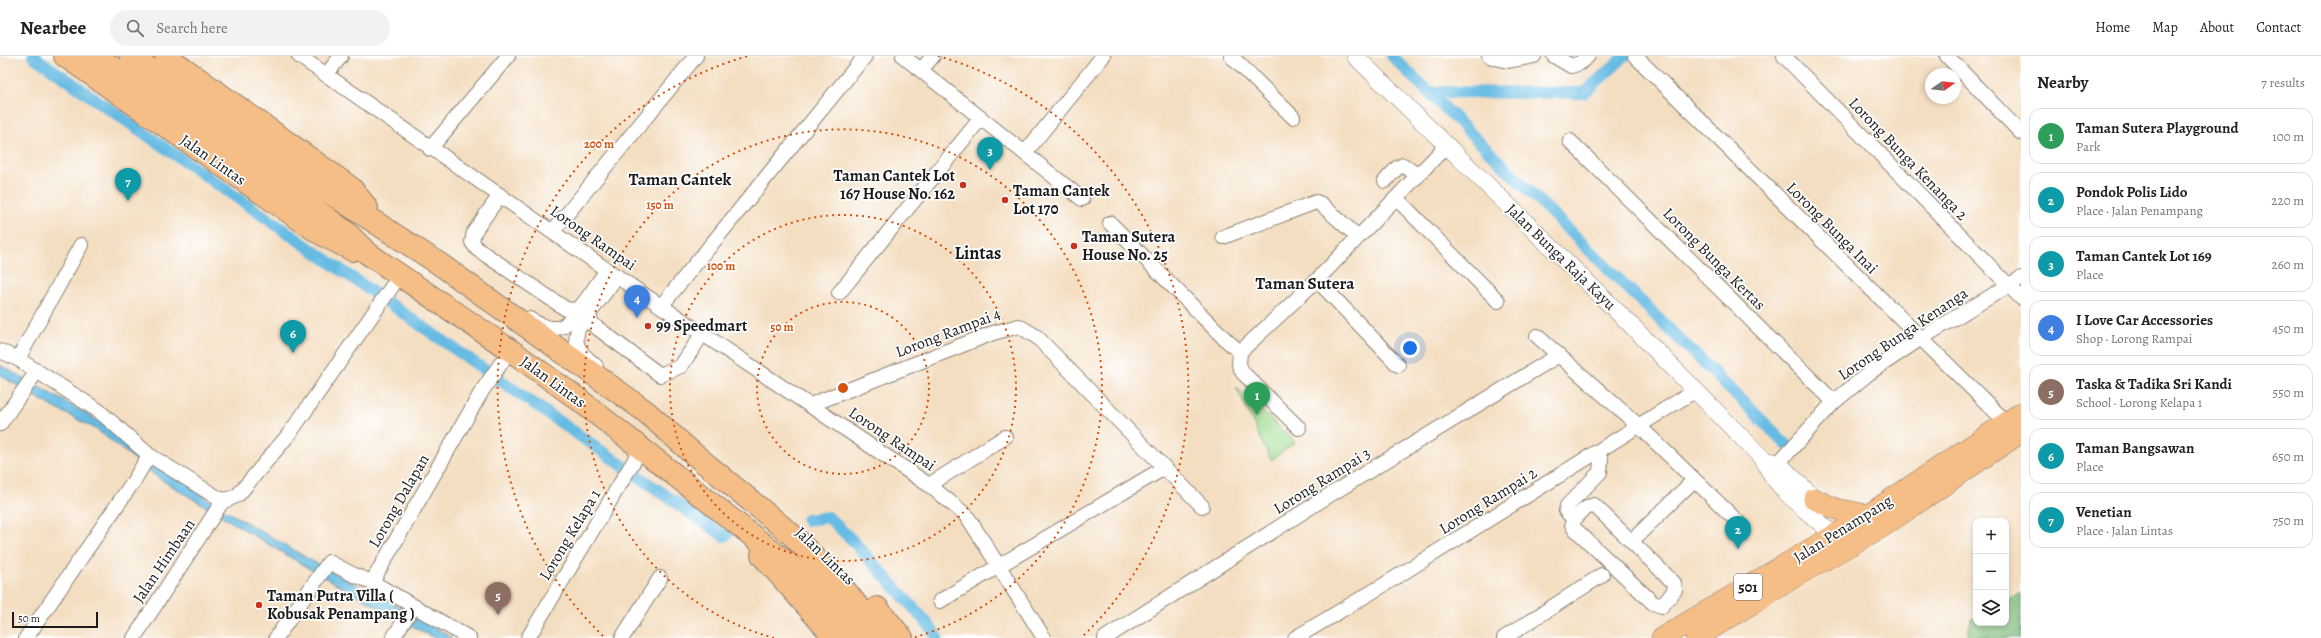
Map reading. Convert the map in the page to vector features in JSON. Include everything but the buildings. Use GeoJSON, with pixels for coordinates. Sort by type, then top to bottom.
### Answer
{"type":"FeatureCollection","features":[{"type":"Feature","properties":{"kind":"highway","name":"Jalan Lintas"},"geometry":{"type":"LineString","coordinates":[[65,56],[318,232],[347,248],[367,253]]}},
{"type":"Feature","properties":{"kind":"highway","name":"Jalan Lintas"},"geometry":{"type":"LineString","coordinates":[[96,56],[297,196],[346,232],[395,283],[506,358],[637,453],[729,516],[810,581],[860,638]]}},
{"type":"Feature","properties":{"kind":"highway","name":"Jalan Lintas"},"geometry":{"type":"LineString","coordinates":[[131,56],[287,165],[441,265],[461,281],[714,459],[774,514],[840,584],[883,638]]}},
{"type":"Feature","properties":{"kind":"highway","name":"Jalan Lintas"},"geometry":{"type":"LineString","coordinates":[[166,56],[351,188],[386,229]]}},
{"type":"Feature","properties":{"kind":"highway","name":"Jalan Lintas"},"geometry":{"type":"LineString","coordinates":[[774,514],[813,542],[878,608],[902,638]]}},
{"type":"Feature","properties":{"kind":"highway","name":"Jalan Lintas"},"geometry":{"type":"LineString","coordinates":[[729,516],[835,638]]}},
{"type":"Feature","properties":{"kind":"main road","name":"Jalan Penampang"},"geometry":{"type":"LineString","coordinates":[[1662,638],[1845,539],[1868,515],[2017,425]]}},
{"type":"Feature","properties":{"kind":"main road","name":"Jalan Penampang"},"geometry":{"type":"LineString","coordinates":[[1696,638],[2017,425]]}},
{"type":"Feature","properties":{"kind":"main road"},"geometry":{"type":"LineString","coordinates":[[1814,499],[1836,509],[1868,515]]}},
{"type":"Feature","properties":{"kind":"street","name":"Lorong Rampai"},"geometry":{"type":"LineString","coordinates":[[299,56],[430,149],[553,231],[612,273],[929,484],[968,516],[1044,638]]}},
{"type":"Feature","properties":{"kind":"street"},"geometry":{"type":"LineString","coordinates":[[326,75],[341,56]]}},
{"type":"Feature","properties":{"kind":"street"},"geometry":{"type":"LineString","coordinates":[[430,149],[508,56]]}},
{"type":"Feature","properties":{"kind":"street"},"geometry":{"type":"LineString","coordinates":[[553,231],[696,56]]}},
{"type":"Feature","properties":{"kind":"street"},"geometry":{"type":"LineString","coordinates":[[662,305],[865,56]]}},
{"type":"Feature","properties":{"kind":"street"},"geometry":{"type":"LineString","coordinates":[[903,56],[1082,199]]}},
{"type":"Feature","properties":{"kind":"street"},"geometry":{"type":"LineString","coordinates":[[922,70],[933,56]]}},
{"type":"Feature","properties":{"kind":"street"},"geometry":{"type":"LineString","coordinates":[[1025,153],[1103,56]]}},
{"type":"Feature","properties":{"kind":"street"},"geometry":{"type":"LineString","coordinates":[[1231,56],[1293,117]]}},
{"type":"Feature","properties":{"kind":"street","name":"Jalan Bunga Raja Kayu"},"geometry":{"type":"LineString","coordinates":[[1355,56],[1696,390],[1771,466],[1814,499],[1845,539]]}},
{"type":"Feature","properties":{"kind":"street"},"geometry":{"type":"LineString","coordinates":[[1489,56],[1508,61],[1534,56]]}},
{"type":"Feature","properties":{"kind":"street"},"geometry":{"type":"LineString","coordinates":[[1554,56],[1571,66],[1580,63],[1588,56]]}},
{"type":"Feature","properties":{"kind":"street","name":"Lorong Bunga Kenanga 2"},"geometry":{"type":"LineString","coordinates":[[1784,56],[2021,298]]}},
{"type":"Feature","properties":{"kind":"street"},"geometry":{"type":"LineString","coordinates":[[1946,56],[2021,133]]}},
{"type":"Feature","properties":{"kind":"street","name":"Lorong Bunga Inai"},"geometry":{"type":"LineString","coordinates":[[1638,58],[1920,339],[2017,425]]}},
{"type":"Feature","properties":{"kind":"street"},"geometry":{"type":"LineString","coordinates":[[839,293],[981,118]]}},
{"type":"Feature","properties":{"kind":"street","name":"Lorong Bunga Kertas"},"geometry":{"type":"LineString","coordinates":[[1570,141],[1834,402]]}},
{"type":"Feature","properties":{"kind":"street"},"geometry":{"type":"LineString","coordinates":[[1299,428],[1243,373],[1239,365],[1240,352],[1317,280],[1447,145]]}},
{"type":"Feature","properties":{"kind":"street"},"geometry":{"type":"LineString","coordinates":[[1385,180],[1397,168],[1403,166],[1409,168],[1418,176]]}},
{"type":"Feature","properties":{"kind":"street"},"geometry":{"type":"LineString","coordinates":[[500,195],[474,232],[472,242],[477,249],[566,309],[584,312],[592,324],[660,374],[681,366],[703,334]]}},
{"type":"Feature","properties":{"kind":"street"},"geometry":{"type":"LineString","coordinates":[[1396,198],[1498,301]]}},
{"type":"Feature","properties":{"kind":"street"},"geometry":{"type":"LineString","coordinates":[[1222,237],[1316,202],[1321,204],[1358,237]]}},
{"type":"Feature","properties":{"kind":"street"},"geometry":{"type":"LineString","coordinates":[[1110,223],[1225,339],[1240,352]]}},
{"type":"Feature","properties":{"kind":"street"},"geometry":{"type":"LineString","coordinates":[[18,359],[81,245]]}},
{"type":"Feature","properties":{"kind":"street"},"geometry":{"type":"LineString","coordinates":[[612,273],[584,312],[575,338],[576,344],[621,393]]}},
{"type":"Feature","properties":{"kind":"street","name":"Lorong Bunga Kenanga"},"geometry":{"type":"LineString","coordinates":[[1771,466],[1834,402],[1870,373],[1920,339],[2021,278]]}},
{"type":"Feature","properties":{"kind":"street"},"geometry":{"type":"LineString","coordinates":[[1317,280],[1398,364]]}},
{"type":"Feature","properties":{"kind":"street"},"geometry":{"type":"LineString","coordinates":[[461,281],[546,327],[562,327],[584,312]]}},
{"type":"Feature","properties":{"kind":"street"},"geometry":{"type":"LineString","coordinates":[[0,351],[18,359],[34,375],[99,411],[149,455],[224,501],[238,495],[290,433],[371,314],[395,283]]}},
{"type":"Feature","properties":{"kind":"street","name":"Lorong Rampai 4"},"geometry":{"type":"LineString","coordinates":[[810,405],[993,333],[1019,326],[1037,337],[1202,506]]}},
{"type":"Feature","properties":{"kind":"street"},"geometry":{"type":"LineString","coordinates":[[1537,336],[1640,427],[1740,524]]}},
{"type":"Feature","properties":{"kind":"street","name":"Lorong Rampai 3"},"geometry":{"type":"LineString","coordinates":[[1105,638],[1328,496],[1559,355]]}},
{"type":"Feature","properties":{"kind":"street","name":"Lorong Dalapan"},"geometry":{"type":"LineString","coordinates":[[372,582],[482,391],[506,358]]}},
{"type":"Feature","properties":{"kind":"street"},"geometry":{"type":"LineString","coordinates":[[0,424],[34,375]]}},
{"type":"Feature","properties":{"kind":"street","name":"Lorong Rampai 2"},"geometry":{"type":"LineString","coordinates":[[1295,638],[1598,453],[1696,390]]}},
{"type":"Feature","properties":{"kind":"street"},"geometry":{"type":"LineString","coordinates":[[929,484],[1005,437]]}},
{"type":"Feature","properties":{"kind":"street","name":"Lorong Kelapa 1"},"geometry":{"type":"LineString","coordinates":[[528,638],[623,480],[637,453]]}},
{"type":"Feature","properties":{"kind":"street"},"geometry":{"type":"LineString","coordinates":[[1574,519],[1566,510],[1567,506],[1600,472],[1601,460],[1598,453]]}},
{"type":"Feature","properties":{"kind":"street"},"geometry":{"type":"LineString","coordinates":[[26,638],[135,479],[149,455]]}},
{"type":"Feature","properties":{"kind":"street","name":"Jalan Bunga Raja Kayu"},"geometry":{"type":"LineString","coordinates":[[1771,466],[1781,487],[1845,539]]}},
{"type":"Feature","properties":{"kind":"street"},"geometry":{"type":"LineString","coordinates":[[940,601],[1164,468]]}},
{"type":"Feature","properties":{"kind":"street"},"geometry":{"type":"LineString","coordinates":[[1638,535],[1694,480]]}},
{"type":"Feature","properties":{"kind":"street","name":"Jalan Himbaan"},"geometry":{"type":"LineString","coordinates":[[134,638],[224,501]]}},
{"type":"Feature","properties":{"kind":"street"},"geometry":{"type":"LineString","coordinates":[[1594,505],[1674,583],[1675,590],[1662,606],[1653,604],[1574,528],[1572,524],[1574,519],[1588,506],[1594,505]]}},
{"type":"Feature","properties":{"kind":"street"},"geometry":{"type":"LineString","coordinates":[[276,638],[329,562],[354,575],[372,582],[463,637]]}},
{"type":"Feature","properties":{"kind":"street"},"geometry":{"type":"LineString","coordinates":[[1504,638],[1602,575]]}},
{"type":"Feature","properties":{"kind":"street"},"geometry":{"type":"LineString","coordinates":[[622,638],[660,578]]}},
{"type":"Feature","properties":{"kind":"street"},"geometry":{"type":"LineString","coordinates":[[396,633],[413,607]]}},
{"type":"Feature","properties":{"kind":"green space"},"geometry":{"type":"Polygon","coordinates":[[[1236,387],[1295,442],[1271,460],[1236,387]]]}},
{"type":"Feature","properties":{"kind":"green space"},"geometry":{"type":"Polygon","coordinates":[[[2021,593],[2021,638],[1967,638],[1971,619],[1973,618],[1973,626],[2009,626],[2009,599],[2021,593]]]}},
{"type":"Feature","properties":{"kind":"water"},"geometry":{"type":"Polygon","coordinates":[[[0,365],[101,422],[218,506],[319,565],[418,617],[452,638],[434,638],[313,571],[160,479],[96,429],[53,407],[0,375],[0,365]]]}},
{"type":"Feature","properties":{"kind":"waterway"},"geometry":{"type":"LineString","coordinates":[[33,56],[724,536],[729,532]]}},
{"type":"Feature","properties":{"kind":"waterway"},"geometry":{"type":"LineString","coordinates":[[1392,56],[1787,445]]}},
{"type":"Feature","properties":{"kind":"waterway"},"geometry":{"type":"LineString","coordinates":[[1429,92],[1584,93],[1625,56]]}},
{"type":"Feature","properties":{"kind":"waterway"},"geometry":{"type":"LineString","coordinates":[[807,520],[828,517],[852,540],[928,624],[937,638]]}},
{"type":"Feature","properties":{"kind":"place","name":"Taman Cantek Lot 169"},"geometry":{"type":"Point","coordinates":[990,170]}},
{"type":"Feature","properties":{"kind":"place","name":"Taman Cantek Lot 167 House No. 162"},"geometry":{"type":"Point","coordinates":[963,185]}},
{"type":"Feature","properties":{"kind":"place","name":"Taman Cantek Lot 170"},"geometry":{"type":"Point","coordinates":[1005,200]}},
{"type":"Feature","properties":{"kind":"place","name":"Venetian"},"geometry":{"type":"Point","coordinates":[128,201]}},
{"type":"Feature","properties":{"kind":"place","name":"Taman Sutera House No. 25"},"geometry":{"type":"Point","coordinates":[1074,246]}},
{"type":"Feature","properties":{"kind":"place","name":"I Love Car Accessories"},"geometry":{"type":"Point","coordinates":[637,318]}},
{"type":"Feature","properties":{"kind":"place","name":"99 Speedmart"},"geometry":{"type":"Point","coordinates":[648,326]}},
{"type":"Feature","properties":{"kind":"place","name":"Taman Bangsawan"},"geometry":{"type":"Point","coordinates":[293,353]}},
{"type":"Feature","properties":{"kind":"place","name":"Taman Sutera Playground"},"geometry":{"type":"Point","coordinates":[1257,415]}},
{"type":"Feature","properties":{"kind":"place","name":"Pondok Polis Lido"},"geometry":{"type":"Point","coordinates":[1738,549]}},
{"type":"Feature","properties":{"kind":"place","name":"Taman Putra Villa ( Kobusak Penampang )"},"geometry":{"type":"Point","coordinates":[259,605]}},
{"type":"Feature","properties":{"kind":"place","name":"Taska & Tadika Sri Kandi"},"geometry":{"type":"Point","coordinates":[498,615]}},
{"type":"Feature","properties":{"kind":"district","name":"Taman Cantek"},"geometry":{"type":"Point","coordinates":[680,179]}},
{"type":"Feature","properties":{"kind":"district","name":"Lintas"},"geometry":{"type":"Point","coordinates":[978,253]}},
{"type":"Feature","properties":{"kind":"district","name":"Taman Sutera"},"geometry":{"type":"Point","coordinates":[1305,283]}}]}
